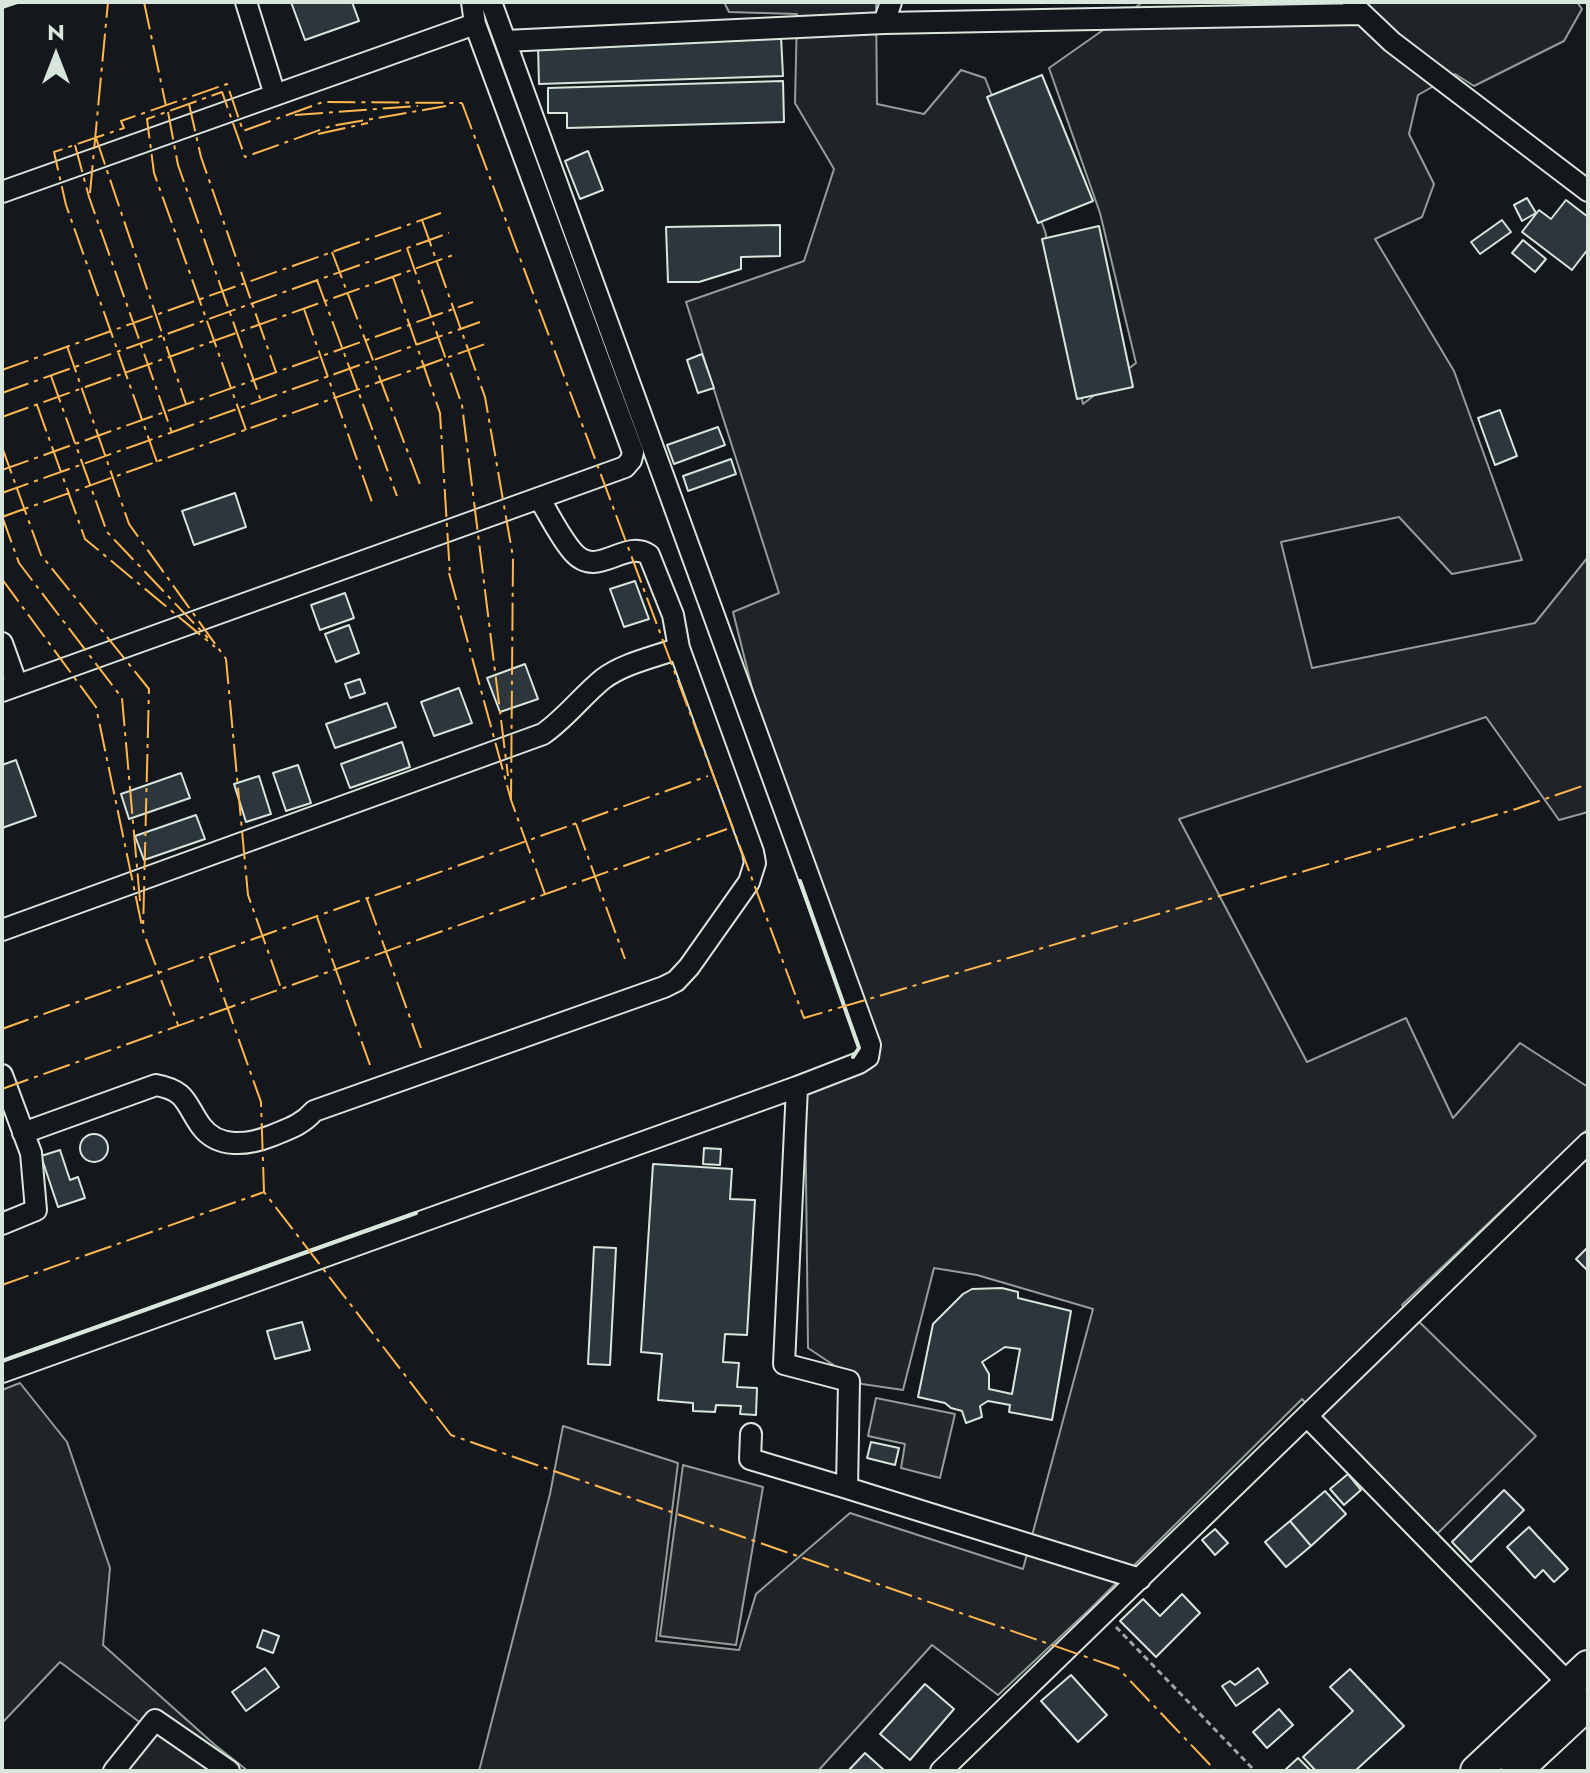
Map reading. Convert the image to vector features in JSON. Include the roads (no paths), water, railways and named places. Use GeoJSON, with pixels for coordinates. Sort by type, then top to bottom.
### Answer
{"type":"FeatureCollection","features":[{"type":"Feature","properties":{"kind":"highway"},"geometry":{"type":"LineString","coordinates":[[1476,1771],[1582,1684]]}},
{"type":"Feature","properties":{"kind":"highway"},"geometry":{"type":"LineString","coordinates":[[1516,1771],[1582,1684]]}},
{"type":"Feature","properties":{"kind":"street"},"geometry":{"type":"LineString","coordinates":[[246,2],[275,95]]}},
{"type":"Feature","properties":{"kind":"street"},"geometry":{"type":"LineString","coordinates":[[2,643],[10,688],[625,467],[631,460],[633,452],[475,24],[472,2]]}},
{"type":"Feature","properties":{"kind":"street"},"geometry":{"type":"LineString","coordinates":[[2,1372],[797,1087],[868,1057],[870,1045],[491,2]]}},
{"type":"Feature","properties":{"kind":"street"},"geometry":{"type":"LineString","coordinates":[[884,23],[891,2]]}},
{"type":"Feature","properties":{"kind":"street"},"geometry":{"type":"LineString","coordinates":[[505,41],[884,23],[1356,8],[1392,42],[1588,191]]}},
{"type":"Feature","properties":{"kind":"street"},"geometry":{"type":"LineString","coordinates":[[2,192],[475,24]]}},
{"type":"Feature","properties":{"kind":"street"},"geometry":{"type":"LineString","coordinates":[[23,1133],[156,1085],[175,1090],[183,1096],[201,1126],[209,1133],[230,1142],[251,1143],[303,1123],[314,1111],[676,981],[749,882],[755,863],[679,648],[673,615],[649,555],[636,550],[599,563],[582,560],[573,553],[539,498]]}},
{"type":"Feature","properties":{"kind":"street"},"geometry":{"type":"LineString","coordinates":[[2,930],[543,734],[604,679],[620,669],[679,648]]}},
{"type":"Feature","properties":{"kind":"street"},"geometry":{"type":"LineString","coordinates":[[2,1075],[31,1153],[36,1210],[2,1224]]}},
{"type":"Feature","properties":{"kind":"street"},"geometry":{"type":"LineString","coordinates":[[797,1087],[784,1364],[849,1381],[847,1488]]}},
{"type":"Feature","properties":{"kind":"street"},"geometry":{"type":"LineString","coordinates":[[941,1771],[1588,1143]]}},
{"type":"Feature","properties":{"kind":"street"},"geometry":{"type":"LineString","coordinates":[[1308,1417],[1582,1684]]}},
{"type":"Feature","properties":{"kind":"street"},"geometry":{"type":"LineString","coordinates":[[751,1434],[750,1459],[1140,1579]]}},
{"type":"Feature","properties":{"kind":"street"},"geometry":{"type":"LineString","coordinates":[[114,1771],[155,1720],[229,1771]]}}]}
